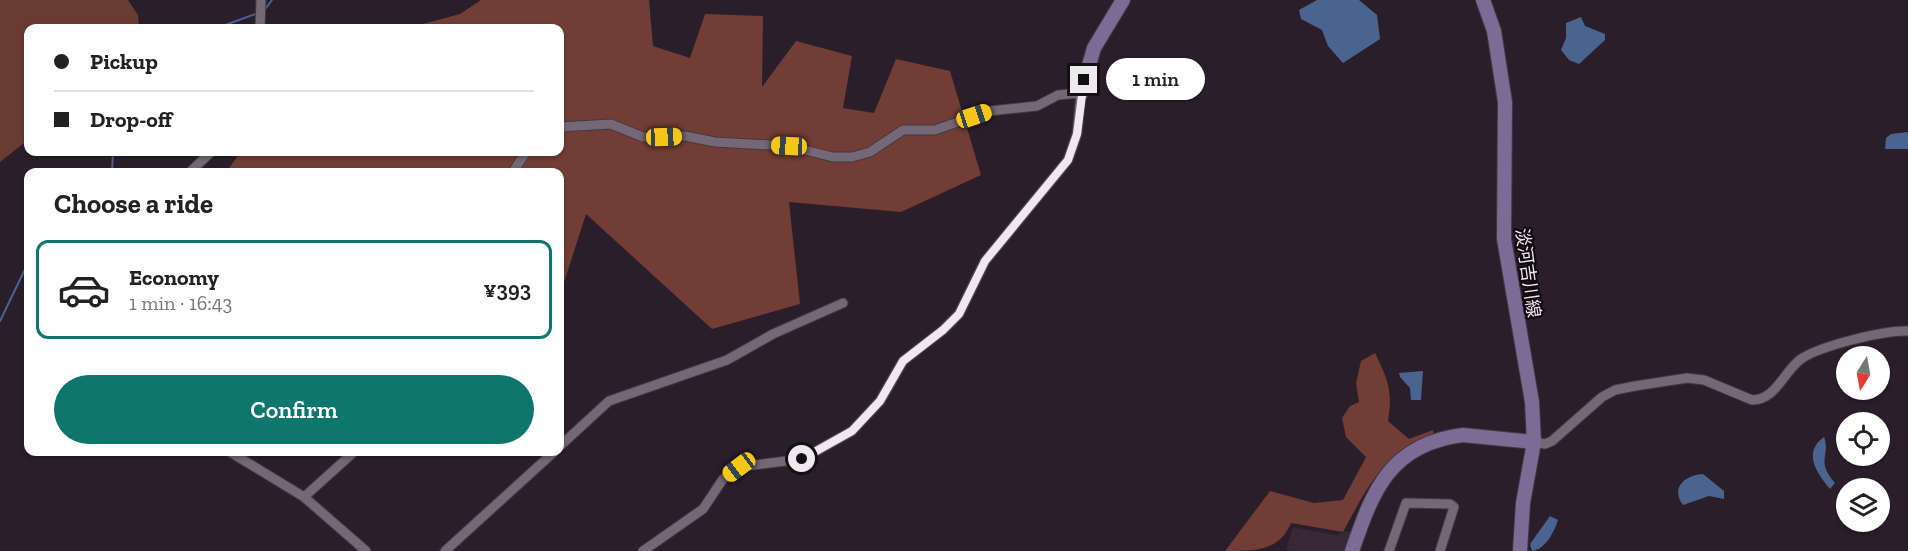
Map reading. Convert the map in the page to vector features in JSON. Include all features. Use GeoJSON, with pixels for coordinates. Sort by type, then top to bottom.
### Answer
{"type":"FeatureCollection","features":[{"type":"Feature","properties":{"kind":"main road"},"geometry":{"type":"LineString","coordinates":[[1081,93],[1094,48],[1123,0]]}},
{"type":"Feature","properties":{"kind":"main road","name":"淡河吉川線"},"geometry":{"type":"LineString","coordinates":[[1483,0],[1494,31],[1505,102],[1504,239],[1532,402],[1534,442],[1523,503],[1520,551]]}},
{"type":"Feature","properties":{"kind":"main road"},"geometry":{"type":"LineString","coordinates":[[1352,551],[1377,487],[1390,470],[1418,450],[1451,437],[1463,435],[1534,442]]}},
{"type":"Feature","properties":{"kind":"street"},"geometry":{"type":"LineString","coordinates":[[260,24],[261,0]]}},
{"type":"Feature","properties":{"kind":"street"},"geometry":{"type":"LineString","coordinates":[[564,127],[612,124],[643,137],[685,136],[715,142],[789,146],[833,157],[852,157],[870,152],[903,130],[935,130],[989,111],[1037,106],[1058,95],[1081,93],[1077,134],[1068,160],[985,261],[959,314],[943,330],[903,361],[880,401],[852,431],[802,459],[739,467],[723,478],[703,509],[643,551]]}},
{"type":"Feature","properties":{"kind":"street"},"geometry":{"type":"LineString","coordinates":[[194,168],[207,156]]}},
{"type":"Feature","properties":{"kind":"street"},"geometry":{"type":"LineString","coordinates":[[564,442],[609,401],[727,360],[773,334],[843,303]]}},
{"type":"Feature","properties":{"kind":"street"},"geometry":{"type":"LineString","coordinates":[[1534,442],[1545,444],[1551,441],[1602,397],[1615,390],[1687,378],[1704,380],[1752,400],[1759,400],[1773,391],[1799,360],[1813,352],[1882,333],[1908,331]]}},
{"type":"Feature","properties":{"kind":"street"},"geometry":{"type":"LineString","coordinates":[[237,456],[304,496],[366,551]]}},
{"type":"Feature","properties":{"kind":"street"},"geometry":{"type":"LineString","coordinates":[[304,496],[349,456]]}},
{"type":"Feature","properties":{"kind":"street"},"geometry":{"type":"LineString","coordinates":[[445,551],[550,456]]}},
{"type":"Feature","properties":{"kind":"street"},"geometry":{"type":"LineString","coordinates":[[1389,551],[1406,503],[1450,504],[1454,507],[1440,551]]}},
{"type":"Feature","properties":{"kind":"shaded area"},"geometry":{"type":"Polygon","coordinates":[[[0,0],[128,0],[138,15],[139,24],[24,24],[24,143],[0,162],[0,0]]]}},
{"type":"Feature","properties":{"kind":"shaded area"},"geometry":{"type":"Polygon","coordinates":[[[481,0],[649,0],[653,46],[690,58],[705,14],[763,16],[762,87],[796,41],[852,56],[843,108],[874,113],[896,59],[950,71],[981,175],[901,212],[789,202],[800,304],[712,329],[586,214],[564,283],[564,168],[229,168],[238,156],[564,156],[564,24],[423,24],[460,14],[481,0]]]}},
{"type":"Feature","properties":{"kind":"shaded area"},"geometry":{"type":"Polygon","coordinates":[[[1375,353],[1390,393],[1388,421],[1409,439],[1433,430],[1434,435],[1400,454],[1378,474],[1343,532],[1291,523],[1280,539],[1266,548],[1225,551],[1270,491],[1314,503],[1343,500],[1366,457],[1346,437],[1342,418],[1350,406],[1359,402],[1356,383],[1361,361],[1375,353]]]}},
{"type":"Feature","properties":{"kind":"shaded area"},"geometry":{"type":"Polygon","coordinates":[[[1293,527],[1336,535],[1346,531],[1353,533],[1346,551],[1292,551],[1286,549],[1293,527]]]}},
{"type":"Feature","properties":{"kind":"water"},"geometry":{"type":"Polygon","coordinates":[[[1317,0],[1359,0],[1377,15],[1380,39],[1343,63],[1328,46],[1322,30],[1301,19],[1299,10],[1317,0]]]}},
{"type":"Feature","properties":{"kind":"water"},"geometry":{"type":"Polygon","coordinates":[[[1581,17],[1585,26],[1605,34],[1605,40],[1579,64],[1569,60],[1561,50],[1566,38],[1566,23],[1581,17]]]}},
{"type":"Feature","properties":{"kind":"water"},"geometry":{"type":"Polygon","coordinates":[[[1908,132],[1908,149],[1885,149],[1886,138],[1891,134],[1908,132]]]}},
{"type":"Feature","properties":{"kind":"water"},"geometry":{"type":"Polygon","coordinates":[[[1423,371],[1421,400],[1411,400],[1410,388],[1399,373],[1423,371]]]}},
{"type":"Feature","properties":{"kind":"water"},"geometry":{"type":"Polygon","coordinates":[[[1824,437],[1826,469],[1835,483],[1830,489],[1820,476],[1813,456],[1817,443],[1824,437]]]}},
{"type":"Feature","properties":{"kind":"water"},"geometry":{"type":"Polygon","coordinates":[[[1703,474],[1724,491],[1724,499],[1709,496],[1683,505],[1678,493],[1681,484],[1690,477],[1703,474]]]}},
{"type":"Feature","properties":{"kind":"water"},"geometry":{"type":"Polygon","coordinates":[[[1550,516],[1558,520],[1552,535],[1541,547],[1532,551],[1530,544],[1550,516]]]}},
{"type":"Feature","properties":{"kind":"waterway"},"geometry":{"type":"LineString","coordinates":[[263,12],[272,0]]}},
{"type":"Feature","properties":{"kind":"waterway"},"geometry":{"type":"LineString","coordinates":[[228,24],[258,13]]}},
{"type":"Feature","properties":{"kind":"waterway"},"geometry":{"type":"LineString","coordinates":[[112,168],[113,156]]}},
{"type":"Feature","properties":{"kind":"waterway"},"geometry":{"type":"LineString","coordinates":[[0,321],[24,271]]}},
{"type":"Feature","properties":{"kind":"route"},"geometry":{"type":"LineString","coordinates":[[802,459],[852,431],[880,401],[903,361],[915,349],[943,330],[959,314],[985,261],[1068,160],[1077,134],[1084,80]]}}]}
